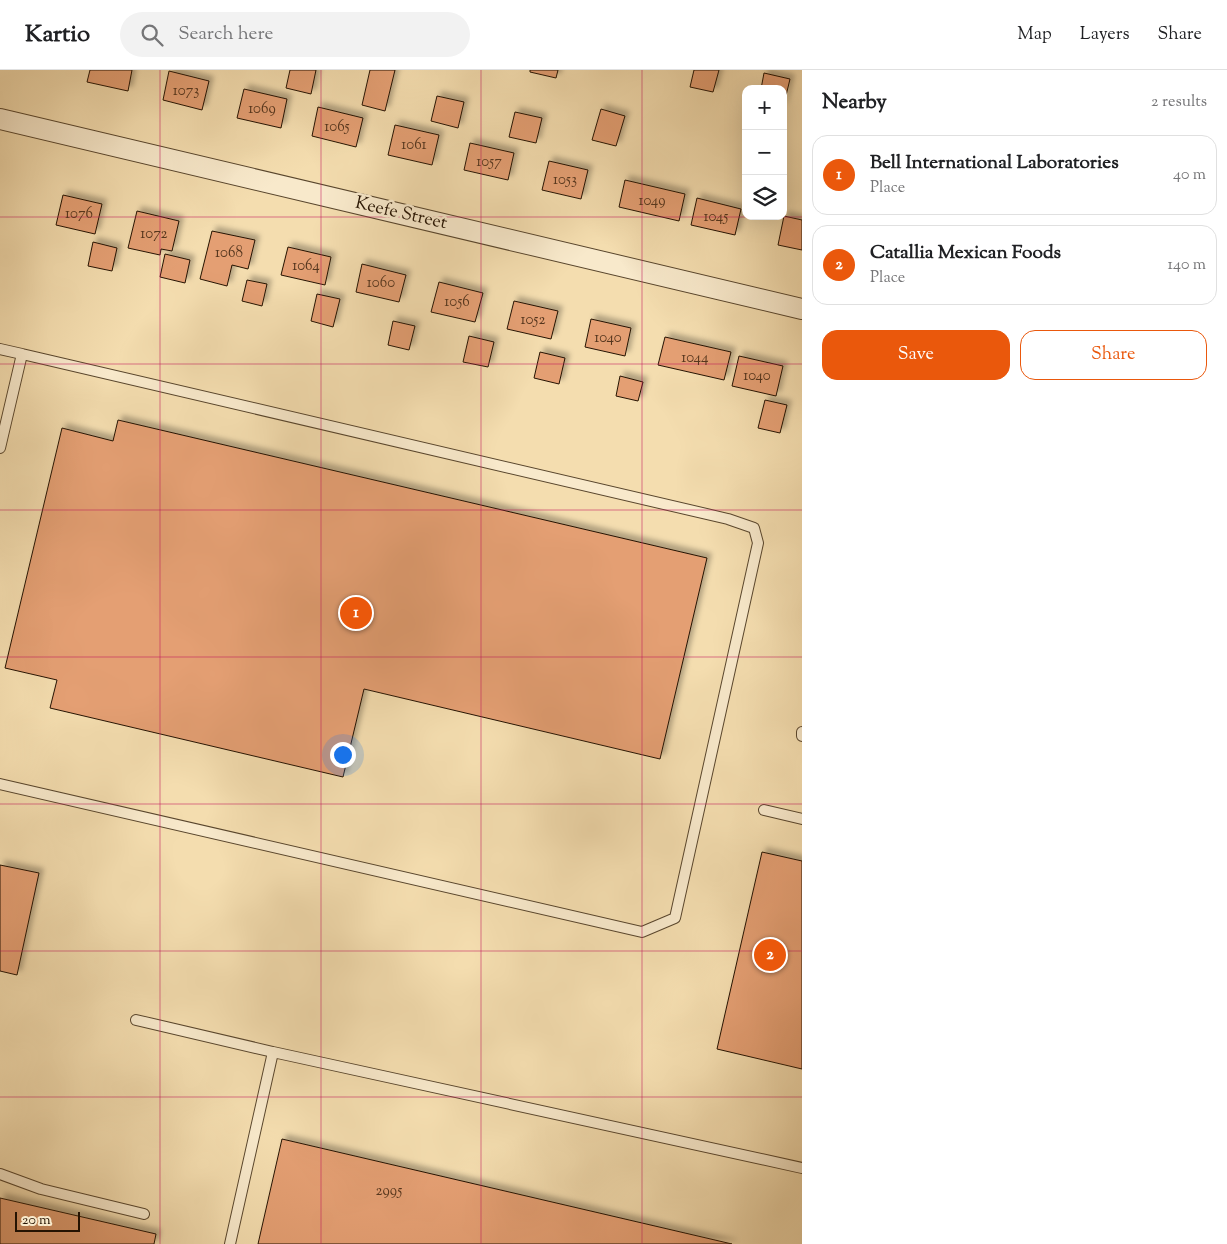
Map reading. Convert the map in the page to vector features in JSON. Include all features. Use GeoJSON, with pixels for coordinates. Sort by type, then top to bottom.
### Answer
{"type":"FeatureCollection","features":[{"type":"Feature","properties":{"kind":"street","name":"Keefe Street"},"geometry":{"type":"LineString","coordinates":[[0,119],[802,309]]}},
{"type":"Feature","properties":{"kind":"lane"},"geometry":{"type":"LineString","coordinates":[[0,349],[728,519],[754,528],[758,543],[675,918],[642,932],[0,784]]}},
{"type":"Feature","properties":{"kind":"lane"},"geometry":{"type":"LineString","coordinates":[[0,448],[22,354]]}},
{"type":"Feature","properties":{"kind":"lane"},"geometry":{"type":"LineString","coordinates":[[764,810],[802,819]]}},
{"type":"Feature","properties":{"kind":"lane"},"geometry":{"type":"LineString","coordinates":[[136,1020],[273,1052],[802,1168]]}},
{"type":"Feature","properties":{"kind":"lane"},"geometry":{"type":"LineString","coordinates":[[230,1244],[273,1052]]}},
{"type":"Feature","properties":{"kind":"lane"},"geometry":{"type":"LineString","coordinates":[[0,1174],[41,1189],[144,1214]]}},
{"type":"Feature","properties":{"kind":"building"},"geometry":{"type":"Polygon","coordinates":[[[90,70],[132,70],[128,91],[87,82],[90,70]]]}},
{"type":"Feature","properties":{"kind":"building"},"geometry":{"type":"Polygon","coordinates":[[[290,70],[316,70],[311,94],[286,88],[290,70]]]}},
{"type":"Feature","properties":{"kind":"building"},"geometry":{"type":"Polygon","coordinates":[[[370,70],[395,70],[385,111],[362,105],[370,70]]]}},
{"type":"Feature","properties":{"kind":"building"},"geometry":{"type":"Polygon","coordinates":[[[530,70],[558,70],[556,78],[530,72],[530,70]]]}},
{"type":"Feature","properties":{"kind":"building"},"geometry":{"type":"Polygon","coordinates":[[[694,70],[719,70],[713,92],[690,87],[694,70]]]}},
{"type":"Feature","properties":{"kind":"building"},"geometry":{"type":"Polygon","coordinates":[[[169,71],[209,81],[202,110],[163,100],[169,71]]]}},
{"type":"Feature","properties":{"kind":"building"},"geometry":{"type":"Polygon","coordinates":[[[764,73],[790,79],[787,91],[787,85],[762,85],[764,73]]]}},
{"type":"Feature","properties":{"kind":"building"},"geometry":{"type":"Polygon","coordinates":[[[244,89],[287,99],[281,128],[237,118],[244,89]]]}},
{"type":"Feature","properties":{"kind":"building"},"geometry":{"type":"Polygon","coordinates":[[[437,96],[464,102],[458,128],[431,121],[437,96]]]}},
{"type":"Feature","properties":{"kind":"building"},"geometry":{"type":"Polygon","coordinates":[[[318,107],[363,118],[356,147],[312,136],[318,107]]]}},
{"type":"Feature","properties":{"kind":"building"},"geometry":{"type":"Polygon","coordinates":[[[601,109],[625,116],[616,146],[592,140],[601,109]]]}},
{"type":"Feature","properties":{"kind":"building"},"geometry":{"type":"Polygon","coordinates":[[[515,112],[542,118],[536,143],[509,137],[515,112]]]}},
{"type":"Feature","properties":{"kind":"building"},"geometry":{"type":"Polygon","coordinates":[[[395,125],[439,135],[432,165],[388,155],[395,125]]]}},
{"type":"Feature","properties":{"kind":"building"},"geometry":{"type":"Polygon","coordinates":[[[470,143],[514,153],[508,180],[464,170],[470,143]]]}},
{"type":"Feature","properties":{"kind":"building"},"geometry":{"type":"Polygon","coordinates":[[[549,161],[588,170],[581,199],[542,190],[549,161]]]}},
{"type":"Feature","properties":{"kind":"building"},"geometry":{"type":"Polygon","coordinates":[[[625,180],[685,194],[679,221],[619,207],[625,180]]]}},
{"type":"Feature","properties":{"kind":"building"},"geometry":{"type":"Polygon","coordinates":[[[63,195],[102,204],[95,234],[56,225],[63,195]]]}},
{"type":"Feature","properties":{"kind":"building"},"geometry":{"type":"Polygon","coordinates":[[[697,198],[741,209],[735,235],[691,225],[697,198]]]}},
{"type":"Feature","properties":{"kind":"building"},"geometry":{"type":"Polygon","coordinates":[[[137,211],[179,221],[172,251],[161,249],[160,255],[128,248],[137,211]]]}},
{"type":"Feature","properties":{"kind":"building"},"geometry":{"type":"Polygon","coordinates":[[[787,217],[802,220],[802,250],[778,245],[783,220],[787,220],[787,217]]]}},
{"type":"Feature","properties":{"kind":"building"},"geometry":{"type":"Polygon","coordinates":[[[212,231],[255,240],[248,269],[232,265],[227,286],[200,279],[212,231]]]}},
{"type":"Feature","properties":{"kind":"building"},"geometry":{"type":"Polygon","coordinates":[[[93,242],[117,248],[112,271],[88,266],[93,242]]]}},
{"type":"Feature","properties":{"kind":"building"},"geometry":{"type":"Polygon","coordinates":[[[288,247],[331,257],[325,285],[281,275],[288,247]]]}},
{"type":"Feature","properties":{"kind":"building"},"geometry":{"type":"Polygon","coordinates":[[[165,254],[190,260],[185,283],[160,277],[165,254]]]}},
{"type":"Feature","properties":{"kind":"building"},"geometry":{"type":"Polygon","coordinates":[[[362,264],[406,275],[399,302],[356,292],[362,264]]]}},
{"type":"Feature","properties":{"kind":"building"},"geometry":{"type":"Polygon","coordinates":[[[247,280],[267,284],[262,306],[242,301],[247,280]]]}},
{"type":"Feature","properties":{"kind":"building"},"geometry":{"type":"Polygon","coordinates":[[[439,282],[483,293],[475,322],[431,312],[439,282]]]}},
{"type":"Feature","properties":{"kind":"building"},"geometry":{"type":"Polygon","coordinates":[[[317,294],[340,299],[333,327],[311,321],[317,294]]]}},
{"type":"Feature","properties":{"kind":"building"},"geometry":{"type":"Polygon","coordinates":[[[514,301],[558,311],[551,339],[507,329],[514,301]]]}},
{"type":"Feature","properties":{"kind":"building"},"geometry":{"type":"Polygon","coordinates":[[[591,319],[631,328],[625,356],[585,347],[591,319]]]}},
{"type":"Feature","properties":{"kind":"building"},"geometry":{"type":"Polygon","coordinates":[[[393,321],[415,326],[409,350],[388,345],[393,321]]]}},
{"type":"Feature","properties":{"kind":"building"},"geometry":{"type":"Polygon","coordinates":[[[469,336],[494,342],[488,367],[463,362],[469,336]]]}},
{"type":"Feature","properties":{"kind":"building"},"geometry":{"type":"Polygon","coordinates":[[[665,337],[731,352],[724,380],[658,365],[665,337]]]}},
{"type":"Feature","properties":{"kind":"building"},"geometry":{"type":"Polygon","coordinates":[[[540,352],[565,358],[559,384],[534,378],[540,352]]]}},
{"type":"Feature","properties":{"kind":"building"},"geometry":{"type":"Polygon","coordinates":[[[739,356],[783,366],[776,396],[732,386],[739,356]]]}},
{"type":"Feature","properties":{"kind":"building"},"geometry":{"type":"Polygon","coordinates":[[[620,376],[643,382],[638,401],[616,396],[620,376]]]}},
{"type":"Feature","properties":{"kind":"building"},"geometry":{"type":"Polygon","coordinates":[[[765,400],[787,405],[780,433],[758,428],[765,400]]]}},
{"type":"Feature","properties":{"kind":"building"},"geometry":{"type":"Polygon","coordinates":[[[118,420],[707,558],[660,759],[364,689],[343,777],[50,708],[57,680],[5,668],[62,428],[113,441],[118,420]]]}},
{"type":"Feature","properties":{"kind":"building"},"geometry":{"type":"Polygon","coordinates":[[[762,852],[802,861],[802,1069],[717,1049],[762,852]]]}},
{"type":"Feature","properties":{"kind":"building"},"geometry":{"type":"Polygon","coordinates":[[[0,865],[39,873],[17,975],[0,971],[0,865]]]}},
{"type":"Feature","properties":{"kind":"building"},"geometry":{"type":"Polygon","coordinates":[[[282,1139],[732,1244],[258,1244],[282,1139]]]}},
{"type":"Feature","properties":{"kind":"building"},"geometry":{"type":"Polygon","coordinates":[[[0,1198],[156,1234],[154,1244],[0,1244],[0,1198]]]}},
{"type":"Feature","properties":{"kind":"place","name":"Bell International Laboratories"},"geometry":{"type":"Point","coordinates":[356,613]}},
{"type":"Feature","properties":{"kind":"place","name":"Catallia Mexican Foods"},"geometry":{"type":"Point","coordinates":[770,955]}}]}
